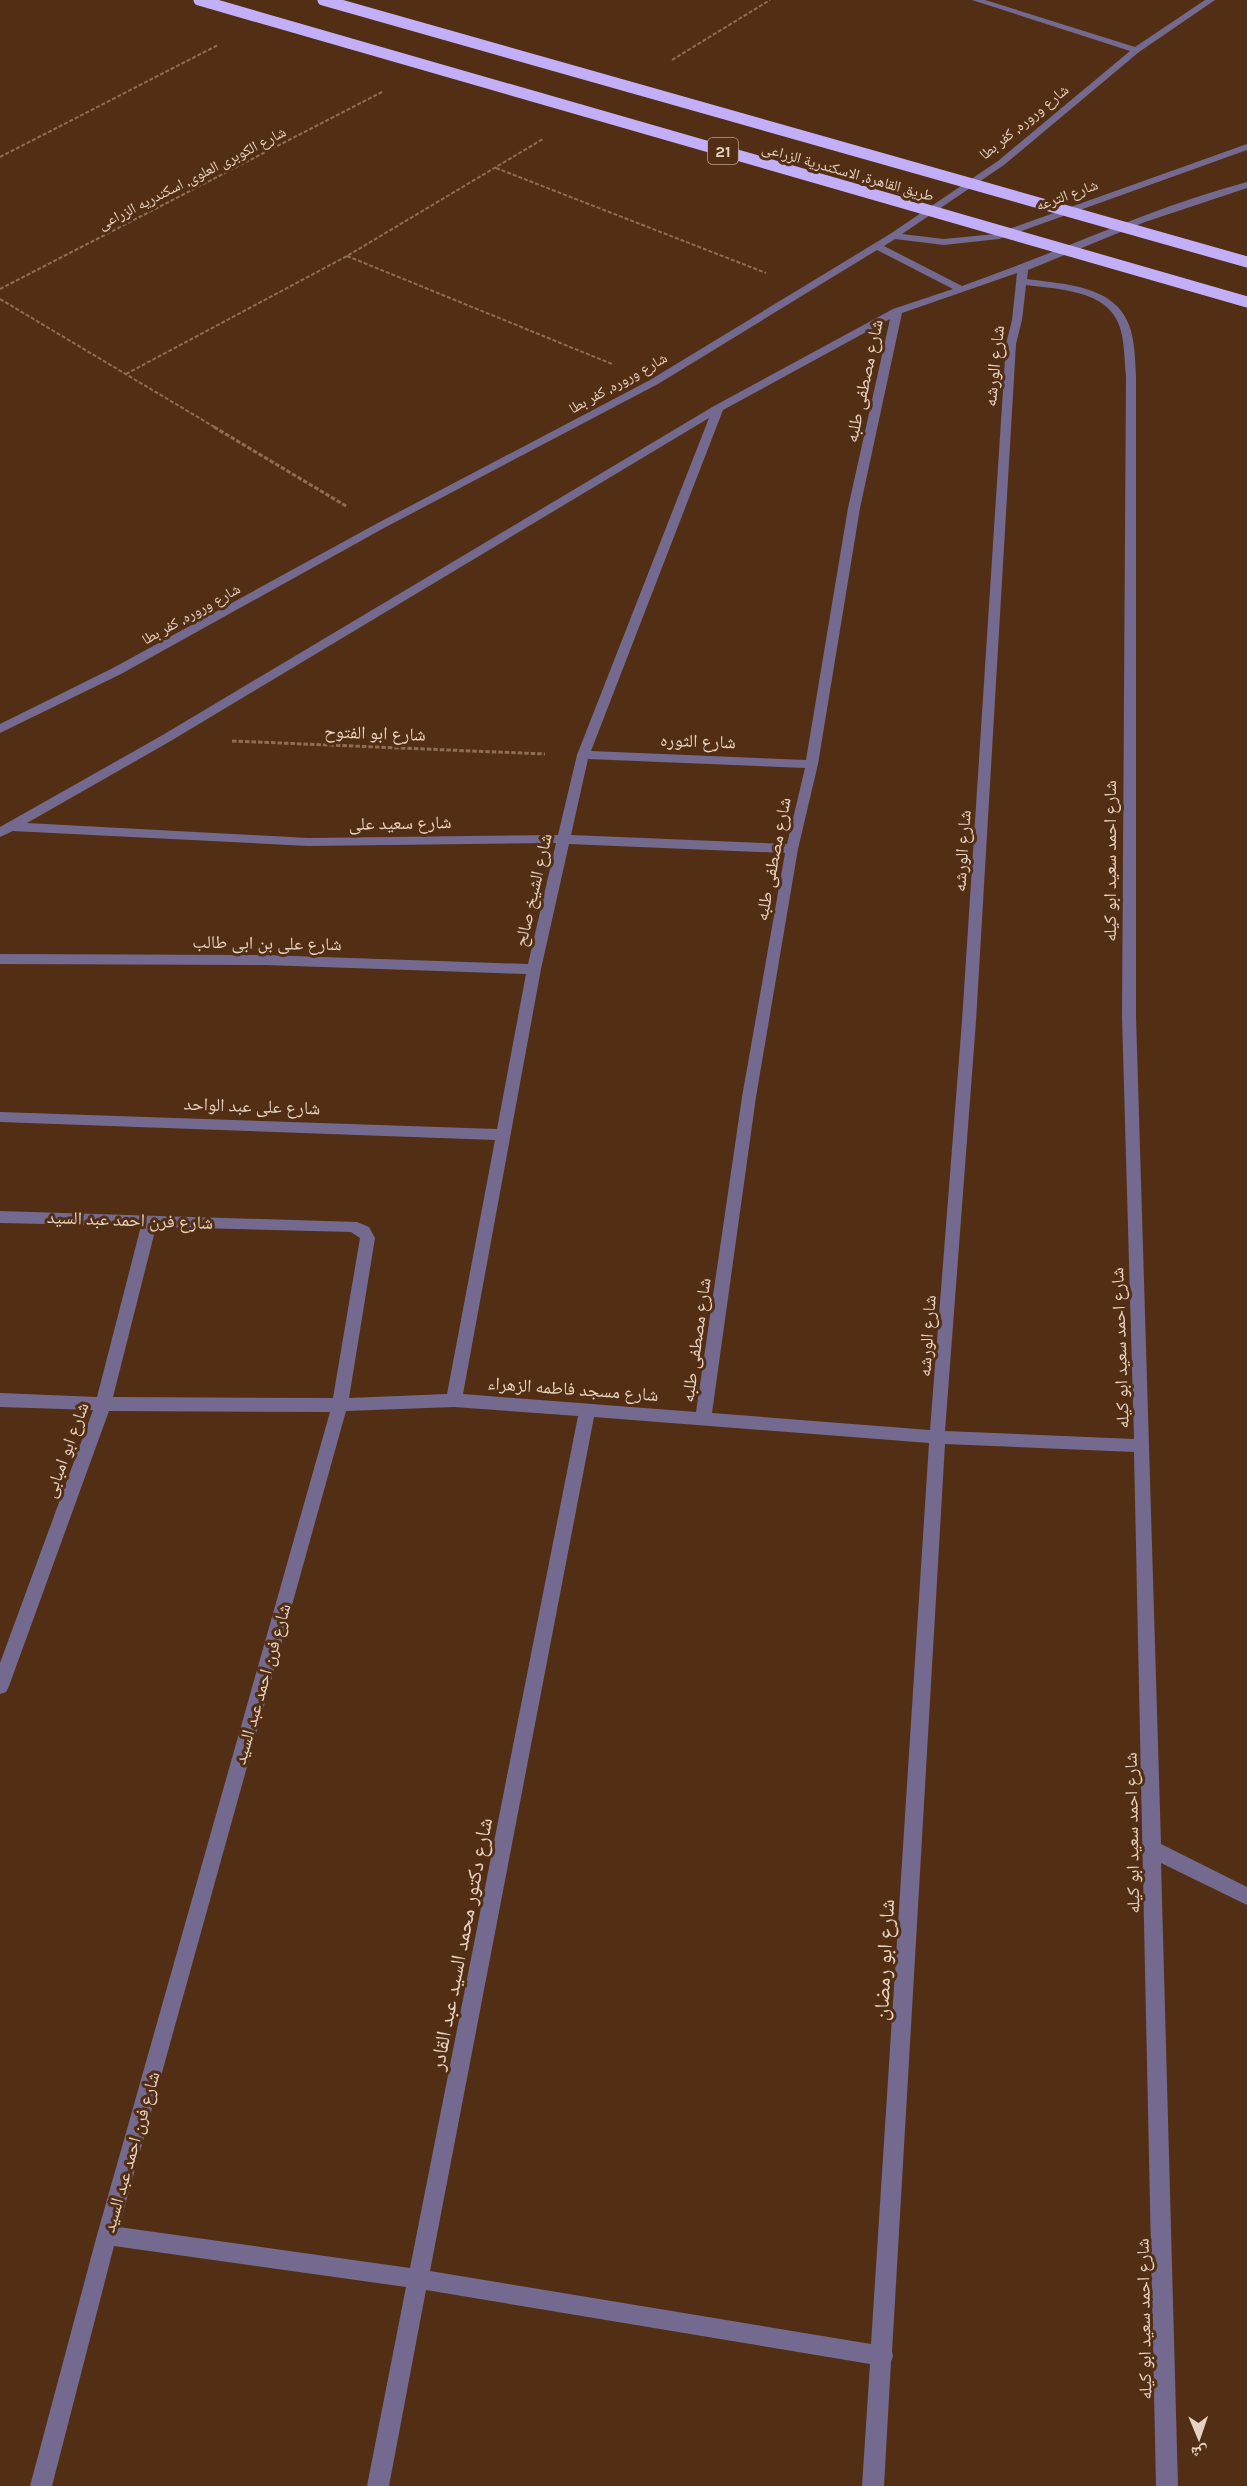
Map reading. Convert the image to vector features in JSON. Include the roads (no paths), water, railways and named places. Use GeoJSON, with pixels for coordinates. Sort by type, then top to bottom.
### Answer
{"type":"FeatureCollection","features":[{"type":"Feature","properties":{"kind":"highway","name":"طريق القاهرة, الاسكندرية الزراعى"},"geometry":{"type":"LineString","coordinates":[[199,0],[1247,302]]}},
{"type":"Feature","properties":{"kind":"highway","name":"طريق القاهرة, الاسكندرية الزراعى"},"geometry":{"type":"LineString","coordinates":[[323,0],[1247,262]]}},
{"type":"Feature","properties":{"kind":"street"},"geometry":{"type":"LineString","coordinates":[[976,0],[1136,50]]}},
{"type":"Feature","properties":{"kind":"street","name":"شارع وروره, كفر بطا"},"geometry":{"type":"LineString","coordinates":[[0,729],[117,671],[380,526],[654,382],[809,289],[1001,163],[1136,50],[1211,0]]}},
{"type":"Feature","properties":{"kind":"street","name":"شارع الترعه"},"geometry":{"type":"LineString","coordinates":[[892,236],[944,242],[996,237],[1247,147]]}},
{"type":"Feature","properties":{"kind":"street"},"geometry":{"type":"LineString","coordinates":[[5,830],[165,738],[718,408],[897,311],[959,288],[1023,275],[1142,220],[1247,185]]}},
{"type":"Feature","properties":{"kind":"street"},"geometry":{"type":"LineString","coordinates":[[877,246],[959,288]]}},
{"type":"Feature","properties":{"kind":"street","name":"شارع الورشه"},"geometry":{"type":"LineString","coordinates":[[937,1437],[969,1021],[1011,344],[1023,275]]}},
{"type":"Feature","properties":{"kind":"street","name":"شارع احمد سعيد ابو كيله"},"geometry":{"type":"LineString","coordinates":[[1023,275],[1101,298],[1120,316],[1128,346],[1131,376],[1129,1016],[1142,1446],[1167,2486]]}},
{"type":"Feature","properties":{"kind":"street","name":"شارع مصطفى طلبه"},"geometry":{"type":"LineString","coordinates":[[703,1418],[749,1097],[792,849],[812,764],[854,508],[897,311]]}},
{"type":"Feature","properties":{"kind":"street","name":"شارع الشيخ صالح"},"geometry":{"type":"LineString","coordinates":[[454,1400],[534,969],[583,755],[718,408]]}},
{"type":"Feature","properties":{"kind":"street","name":"شارع الثوره"},"geometry":{"type":"LineString","coordinates":[[583,755],[812,764]]}},
{"type":"Feature","properties":{"kind":"street","name":"شارع سعيد على"},"geometry":{"type":"LineString","coordinates":[[5,830],[308,842],[563,839],[792,849]]}},
{"type":"Feature","properties":{"kind":"street","name":"شارع على بن ابى طالب"},"geometry":{"type":"LineString","coordinates":[[0,959],[265,960],[534,969]]}},
{"type":"Feature","properties":{"kind":"street","name":"شارع على عبد الواحد"},"geometry":{"type":"LineString","coordinates":[[0,1117],[503,1135]]}},
{"type":"Feature","properties":{"kind":"street","name":"شارع فرن احمد عبد السيد"},"geometry":{"type":"LineString","coordinates":[[0,1216],[352,1226],[364,1231],[368,1238],[340,1405],[107,2235],[41,2486]]}},
{"type":"Feature","properties":{"kind":"street","name":"شارع ابو امبابى"},"geometry":{"type":"LineString","coordinates":[[0,1686],[103,1404],[150,1221]]}},
{"type":"Feature","properties":{"kind":"street","name":"شارع مسجد فاطمه الزهراء"},"geometry":{"type":"LineString","coordinates":[[0,1400],[103,1404],[340,1405],[454,1400],[937,1437],[1142,1446]]}},
{"type":"Feature","properties":{"kind":"street","name":"شارع دكتور محمد السيد عبد القادر"},"geometry":{"type":"LineString","coordinates":[[378,2486],[587,1411]]}},
{"type":"Feature","properties":{"kind":"street","name":"شارع ابو رمضان"},"geometry":{"type":"LineString","coordinates":[[873,2486],[883,2356],[937,1437]]}},
{"type":"Feature","properties":{"kind":"street"},"geometry":{"type":"LineString","coordinates":[[1152,1849],[1247,1896]]}},
{"type":"Feature","properties":{"kind":"street"},"geometry":{"type":"LineString","coordinates":[[107,2235],[419,2279],[883,2356]]}}]}
